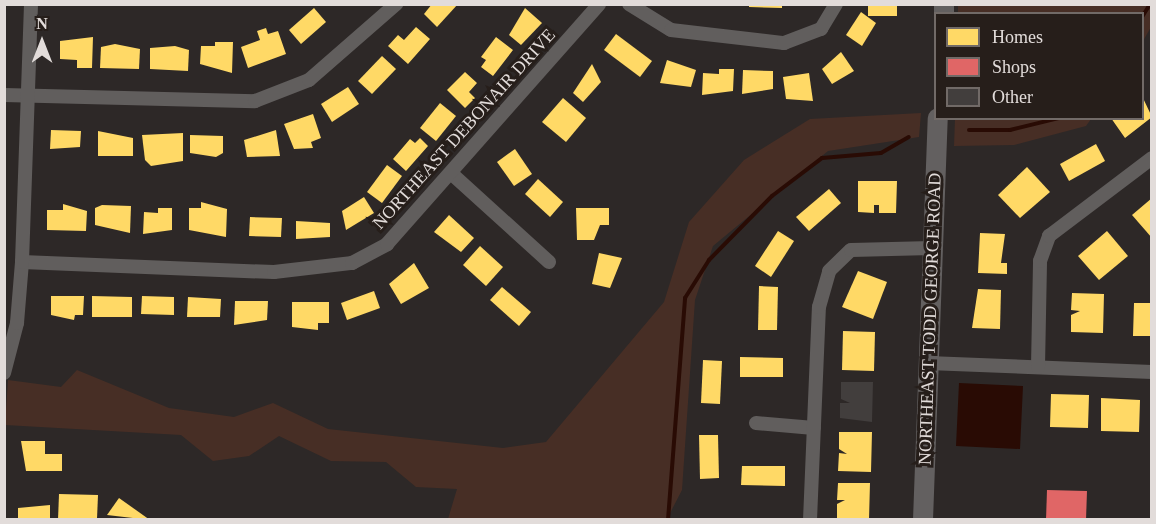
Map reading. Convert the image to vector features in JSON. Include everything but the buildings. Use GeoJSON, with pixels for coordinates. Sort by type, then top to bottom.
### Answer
{"type":"FeatureCollection","features":[{"type":"Feature","properties":{"kind":"main road","name":"NORTHEAST TODD GEORGE ROAD"},"geometry":{"type":"LineString","coordinates":[[923,519],[938,120]]}},
{"type":"Feature","properties":{"kind":"street"},"geometry":{"type":"LineString","coordinates":[[4,373],[17,323],[22,262],[31,4]]}},
{"type":"Feature","properties":{"kind":"street"},"geometry":{"type":"LineString","coordinates":[[4,96],[255,102],[309,80],[396,4]]}},
{"type":"Feature","properties":{"kind":"street","name":"NORTHEAST DEBONAIR DRIVE"},"geometry":{"type":"LineString","coordinates":[[22,262],[274,272],[352,263],[387,244],[452,174],[599,4]]}},
{"type":"Feature","properties":{"kind":"street"},"geometry":{"type":"LineString","coordinates":[[629,4],[671,30],[784,43],[821,29],[836,4]]}},
{"type":"Feature","properties":{"kind":"street"},"geometry":{"type":"LineString","coordinates":[[1038,367],[1040,261],[1049,236],[1152,158]]}},
{"type":"Feature","properties":{"kind":"street"},"geometry":{"type":"LineString","coordinates":[[452,174],[549,262]]}},
{"type":"Feature","properties":{"kind":"street"},"geometry":{"type":"LineString","coordinates":[[810,519],[819,307],[829,271],[851,250],[932,248]]}},
{"type":"Feature","properties":{"kind":"street"},"geometry":{"type":"LineString","coordinates":[[928,363],[1152,372]]}},
{"type":"Feature","properties":{"kind":"street"},"geometry":{"type":"LineString","coordinates":[[756,423],[814,428]]}},
{"type":"Feature","properties":{"kind":"shaded area"},"geometry":{"type":"Polygon","coordinates":[[[958,5],[1151,5],[1151,27],[1144,39],[1144,12],[958,12],[958,5]]]}},
{"type":"Feature","properties":{"kind":"shaded area"},"geometry":{"type":"Polygon","coordinates":[[[921,113],[919,137],[828,151],[713,246],[695,300],[682,490],[667,519],[448,519],[457,489],[416,487],[386,462],[331,461],[279,436],[249,456],[213,461],[181,435],[5,425],[8,380],[61,387],[77,370],[169,408],[234,417],[273,403],[328,429],[503,448],[546,442],[664,302],[689,222],[744,160],[810,119],[921,113]]]}},
{"type":"Feature","properties":{"kind":"shaded area"},"geometry":{"type":"Polygon","coordinates":[[[955,120],[1090,120],[1086,126],[1014,145],[954,146],[955,120]]]}},
{"type":"Feature","properties":{"kind":"shaded area"},"geometry":{"type":"Polygon","coordinates":[[[959,383],[1023,386],[1020,449],[956,446],[959,383]]]}},
{"type":"Feature","properties":{"kind":"waterway"},"geometry":{"type":"LineString","coordinates":[[1144,14],[1150,4]]}},
{"type":"Feature","properties":{"kind":"waterway"},"geometry":{"type":"LineString","coordinates":[[969,130],[1010,130],[1051,120]]}},
{"type":"Feature","properties":{"kind":"waterway"},"geometry":{"type":"LineString","coordinates":[[668,520],[685,298],[709,260],[772,196],[822,158],[881,153],[909,137]]}}]}
